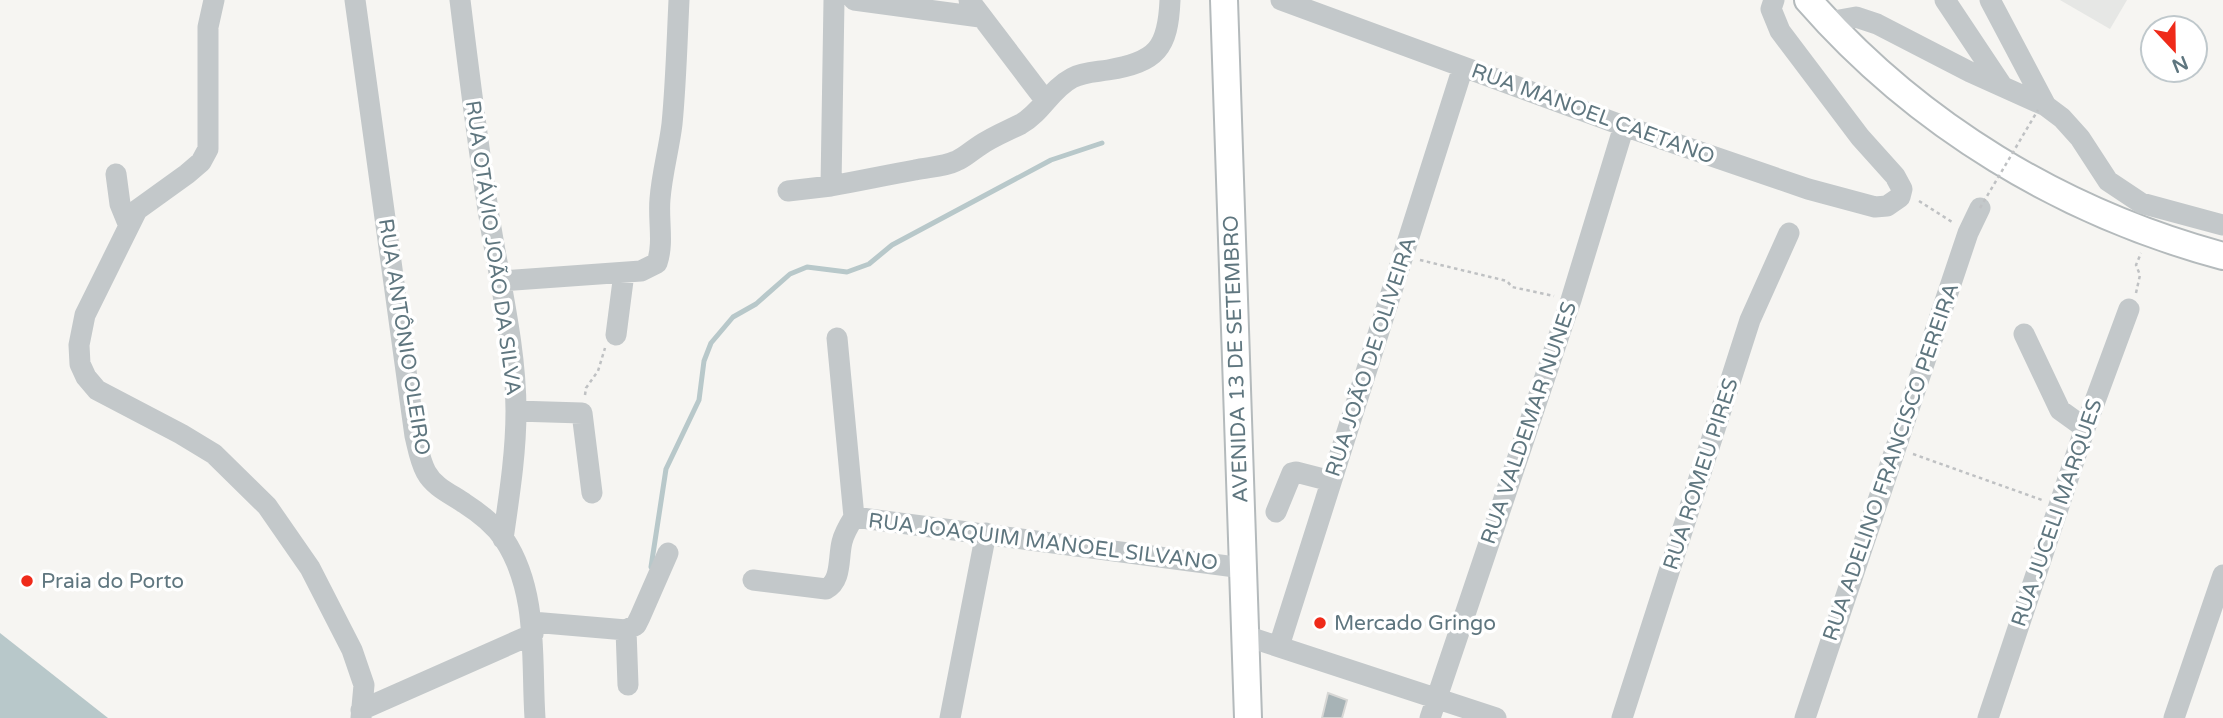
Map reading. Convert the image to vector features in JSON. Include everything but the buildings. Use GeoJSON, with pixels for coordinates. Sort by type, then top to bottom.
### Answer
{"type":"FeatureCollection","features":[{"type":"Feature","properties":{"kind":"main road","name":"AVENIDA 13 DE SETEMBRO"},"geometry":{"type":"LineString","coordinates":[[1224,0],[1248,718]]}},
{"type":"Feature","properties":{"kind":"main road"},"geometry":{"type":"LineString","coordinates":[[1808,0],[1904,93],[1945,125],[1997,159],[2072,202],[2150,234],[2223,256]]}},
{"type":"Feature","properties":{"kind":"street"},"geometry":{"type":"LineString","coordinates":[[214,0],[208,27],[208,149],[201,162],[137,210],[85,315],[79,345],[80,364],[97,390],[181,433],[214,454],[267,506],[310,568],[352,650],[364,685],[361,714]]}},
{"type":"Feature","properties":{"kind":"street","name":"RUA ANTÔNIO OLEIRO"},"geometry":{"type":"LineString","coordinates":[[355,0],[420,458],[433,482],[484,517],[503,539],[521,577],[532,628],[535,718]]}},
{"type":"Feature","properties":{"kind":"street","name":"RUA OTÁVIO JOÃO DA SILVA"},"geometry":{"type":"LineString","coordinates":[[460,0],[479,155],[507,318],[516,411],[503,539]]}},
{"type":"Feature","properties":{"kind":"street"},"geometry":{"type":"LineString","coordinates":[[500,281],[624,273],[651,268],[657,263],[660,254],[659,205],[672,127],[679,0]]}},
{"type":"Feature","properties":{"kind":"street"},"geometry":{"type":"LineString","coordinates":[[831,186],[834,0]]}},
{"type":"Feature","properties":{"kind":"street"},"geometry":{"type":"LineString","coordinates":[[854,0],[974,8],[1045,100]]}},
{"type":"Feature","properties":{"kind":"street"},"geometry":{"type":"LineString","coordinates":[[788,191],[831,186],[957,161],[1023,123],[1073,77],[1130,66],[1144,61],[1156,52],[1164,41],[1168,27],[1170,0]]}},
{"type":"Feature","properties":{"kind":"street","name":"RUA MANOEL CAETANO"},"geometry":{"type":"LineString","coordinates":[[1281,0],[1624,126],[1808,189],[1865,206],[1887,206],[1900,197],[1902,189]]}},
{"type":"Feature","properties":{"kind":"street"},"geometry":{"type":"LineString","coordinates":[[1774,0],[1771,9],[1780,31],[1860,137],[1895,176],[1902,189]]}},
{"type":"Feature","properties":{"kind":"street"},"geometry":{"type":"LineString","coordinates":[[1945,0],[2001,85]]}},
{"type":"Feature","properties":{"kind":"street"},"geometry":{"type":"LineString","coordinates":[[1990,0],[2042,108]]}},
{"type":"Feature","properties":{"kind":"street"},"geometry":{"type":"LineString","coordinates":[[1828,22],[1856,17],[1877,24],[2001,85],[2062,118],[2080,138],[2108,181],[2141,203],[2223,225]]}},
{"type":"Feature","properties":{"kind":"street","name":"RUA JOÃO DE OLIVEIRA"},"geometry":{"type":"LineString","coordinates":[[1279,646],[1463,67]]}},
{"type":"Feature","properties":{"kind":"street","name":"RUA VALDEMAR NUNES"},"geometry":{"type":"LineString","coordinates":[[1433,708],[1571,300],[1624,126]]}},
{"type":"Feature","properties":{"kind":"street"},"geometry":{"type":"LineString","coordinates":[[116,174],[120,204],[129,226]]}},
{"type":"Feature","properties":{"kind":"street","name":"RUA ADELINO FRANCISCO PEREIRA"},"geometry":{"type":"LineString","coordinates":[[1805,718],[1968,233],[1980,208]]}},
{"type":"Feature","properties":{"kind":"street","name":"RUA ROMEU PIRES"},"geometry":{"type":"LineString","coordinates":[[1622,718],[1750,320],[1789,233]]}},
{"type":"Feature","properties":{"kind":"street"},"geometry":{"type":"LineString","coordinates":[[616,335],[624,273]]}},
{"type":"Feature","properties":{"kind":"street","name":"RUA JUCELI MARQUES"},"geometry":{"type":"LineString","coordinates":[[1987,718],[2058,505],[2129,309]]}},
{"type":"Feature","properties":{"kind":"street"},"geometry":{"type":"LineString","coordinates":[[2024,334],[2060,410],[2085,428]]}},
{"type":"Feature","properties":{"kind":"street","name":"RUA JOAQUIM MANOEL SILVANO"},"geometry":{"type":"LineString","coordinates":[[836,338],[854,517],[1242,568]]}},
{"type":"Feature","properties":{"kind":"street"},"geometry":{"type":"LineString","coordinates":[[516,411],[582,413],[592,493]]}},
{"type":"Feature","properties":{"kind":"street"},"geometry":{"type":"LineString","coordinates":[[1276,512],[1292,473],[1331,481]]}},
{"type":"Feature","properties":{"kind":"street"},"geometry":{"type":"LineString","coordinates":[[753,580],[826,589],[832,586],[836,579],[842,542],[854,517]]}},
{"type":"Feature","properties":{"kind":"street"},"geometry":{"type":"LineString","coordinates":[[950,718],[986,533]]}},
{"type":"Feature","properties":{"kind":"street"},"geometry":{"type":"LineString","coordinates":[[361,714],[532,628],[626,630],[635,625],[640,617],[668,553]]}},
{"type":"Feature","properties":{"kind":"street"},"geometry":{"type":"LineString","coordinates":[[2174,718],[2223,575]]}},
{"type":"Feature","properties":{"kind":"street"},"geometry":{"type":"LineString","coordinates":[[626,630],[628,685]]}},
{"type":"Feature","properties":{"kind":"street"},"geometry":{"type":"LineString","coordinates":[[1246,636],[1279,646],[1433,708],[1496,718]]}},
{"type":"Feature","properties":{"kind":"path"},"geometry":{"type":"LineString","coordinates":[[1980,208],[2042,108]]}},
{"type":"Feature","properties":{"kind":"path"},"geometry":{"type":"LineString","coordinates":[[1902,189],[1968,233]]}},
{"type":"Feature","properties":{"kind":"path"},"geometry":{"type":"LineString","coordinates":[[2129,309],[2140,275],[2136,265],[2150,234]]}},
{"type":"Feature","properties":{"kind":"path"},"geometry":{"type":"LineString","coordinates":[[1403,256],[1507,281],[1512,287],[1571,300]]}},
{"type":"Feature","properties":{"kind":"path"},"geometry":{"type":"LineString","coordinates":[[582,413],[586,388],[598,371],[608,342],[616,335]]}},
{"type":"Feature","properties":{"kind":"path"},"geometry":{"type":"LineString","coordinates":[[1895,447],[2058,505]]}},
{"type":"Feature","properties":{"kind":"shaded area"},"geometry":{"type":"Polygon","coordinates":[[[2060,0],[2127,0],[2110,29],[2060,0]]]}},
{"type":"Feature","properties":{"kind":"shaded area"},"geometry":{"type":"Polygon","coordinates":[[[0,633],[108,718],[0,718],[0,633]]]}},
{"type":"Feature","properties":{"kind":"waterway"},"geometry":{"type":"LineString","coordinates":[[651,567],[666,469],[699,400],[704,361],[711,343],[733,317],[756,304],[790,274],[807,267],[847,272],[869,264],[892,245],[1051,160],[1102,143]]}},
{"type":"Feature","properties":{"kind":"place","name":"Praia do Porto"},"geometry":{"type":"Point","coordinates":[27,581]}},
{"type":"Feature","properties":{"kind":"place","name":"Mercado Gringo"},"geometry":{"type":"Point","coordinates":[1320,623]}}]}
